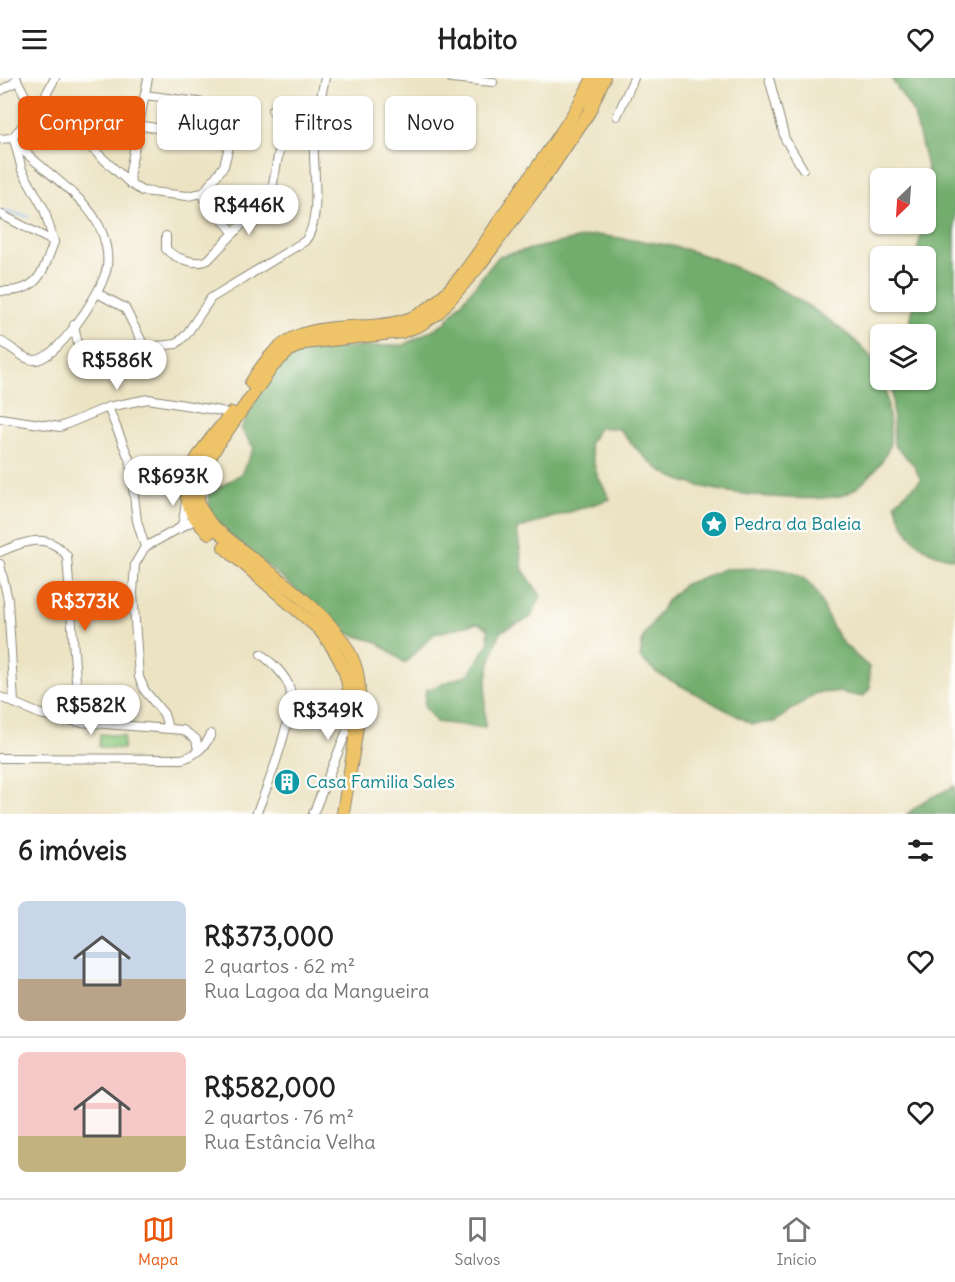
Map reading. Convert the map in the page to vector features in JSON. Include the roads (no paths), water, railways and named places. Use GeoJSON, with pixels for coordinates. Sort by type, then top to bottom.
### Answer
{"type":"FeatureCollection","features":[{"type":"Feature","properties":{"kind":"main road"},"geometry":{"type":"LineString","coordinates":[[234,416],[270,354],[292,338],[311,330],[397,323],[414,317],[430,306],[458,278],[546,155],[578,108],[593,78]]}},
{"type":"Feature","properties":{"kind":"main road"},"geometry":{"type":"LineString","coordinates":[[334,814],[338,760],[346,733],[349,710],[348,680],[330,643],[319,629],[188,503],[188,478],[195,461],[264,377],[290,350],[319,339],[402,332],[438,314],[479,266],[567,145],[589,112],[604,78]]}},
{"type":"Feature","properties":{"kind":"main road"},"geometry":{"type":"LineString","coordinates":[[234,416],[240,426],[238,431],[201,473],[197,488],[200,517],[323,617],[341,636],[349,651],[358,678],[358,707],[343,814]]}},
{"type":"Feature","properties":{"kind":"street"},"geometry":{"type":"LineString","coordinates":[[45,96],[55,78]]}},
{"type":"Feature","properties":{"kind":"street"},"geometry":{"type":"LineString","coordinates":[[148,78],[145,95],[157,97]]}},
{"type":"Feature","properties":{"kind":"street"},"geometry":{"type":"LineString","coordinates":[[321,96],[325,78]]}},
{"type":"Feature","properties":{"kind":"street"},"geometry":{"type":"LineString","coordinates":[[451,78],[493,82]]}},
{"type":"Feature","properties":{"kind":"street"},"geometry":{"type":"LineString","coordinates":[[617,116],[634,78]]}},
{"type":"Feature","properties":{"kind":"street"},"geometry":{"type":"LineString","coordinates":[[769,78],[785,139],[803,169]]}},
{"type":"Feature","properties":{"kind":"street"},"geometry":{"type":"LineString","coordinates":[[0,91],[16,80],[27,96]]}},
{"type":"Feature","properties":{"kind":"street"},"geometry":{"type":"LineString","coordinates":[[13,140],[18,134]]}},
{"type":"Feature","properties":{"kind":"street"},"geometry":{"type":"LineString","coordinates":[[0,140],[13,140],[87,206],[97,221],[106,245],[107,256],[107,268],[97,294],[57,348],[47,356],[35,360],[0,341]]}},
{"type":"Feature","properties":{"kind":"street"},"geometry":{"type":"LineString","coordinates":[[0,291],[22,291],[36,282],[54,242],[44,209],[22,170],[13,140]]}},
{"type":"Feature","properties":{"kind":"street"},"geometry":{"type":"LineString","coordinates":[[94,150],[142,191],[187,196],[203,193],[224,166],[228,150]]}},
{"type":"Feature","properties":{"kind":"street"},"geometry":{"type":"LineString","coordinates":[[131,184],[130,171],[134,150]]}},
{"type":"Feature","properties":{"kind":"street"},"geometry":{"type":"LineString","coordinates":[[166,236],[169,252],[202,262],[208,260],[271,194],[279,150]]}},
{"type":"Feature","properties":{"kind":"street"},"geometry":{"type":"LineString","coordinates":[[74,325],[80,354],[176,344],[186,335],[211,298],[308,238],[315,199],[314,150]]}},
{"type":"Feature","properties":{"kind":"street"},"geometry":{"type":"LineString","coordinates":[[203,193],[205,200],[234,233]]}},
{"type":"Feature","properties":{"kind":"street"},"geometry":{"type":"LineString","coordinates":[[0,214],[54,242]]}},
{"type":"Feature","properties":{"kind":"street"},"geometry":{"type":"LineString","coordinates":[[97,294],[125,308],[145,348]]}},
{"type":"Feature","properties":{"kind":"street"},"geometry":{"type":"LineString","coordinates":[[0,418],[60,427],[108,406],[147,399],[234,416]]}},
{"type":"Feature","properties":{"kind":"street"},"geometry":{"type":"LineString","coordinates":[[108,406],[130,461],[137,521],[144,548]]}},
{"type":"Feature","properties":{"kind":"street"},"geometry":{"type":"LineString","coordinates":[[178,531],[185,513],[187,491]]}},
{"type":"Feature","properties":{"kind":"street"},"geometry":{"type":"LineString","coordinates":[[168,728],[164,714],[145,691],[139,677],[135,564],[144,548],[200,517]]}},
{"type":"Feature","properties":{"kind":"street"},"geometry":{"type":"LineString","coordinates":[[0,552],[36,540],[53,543],[63,552],[68,561],[79,722]]}},
{"type":"Feature","properties":{"kind":"street"},"geometry":{"type":"LineString","coordinates":[[0,564],[6,586],[4,622],[14,703]]}},
{"type":"Feature","properties":{"kind":"street"},"geometry":{"type":"LineString","coordinates":[[256,814],[285,729],[290,703],[290,689],[283,676],[261,654]]}},
{"type":"Feature","properties":{"kind":"street"},"geometry":{"type":"LineString","coordinates":[[0,698],[40,714],[79,722],[168,728],[193,735],[198,750]]}},
{"type":"Feature","properties":{"kind":"street"},"geometry":{"type":"LineString","coordinates":[[0,758],[181,759],[198,750],[211,734]]}},
{"type":"Feature","properties":{"kind":"street"},"geometry":{"type":"LineString","coordinates":[[314,814],[338,760]]}},
{"type":"Feature","properties":{"kind":"waterway"},"geometry":{"type":"LineString","coordinates":[[1,211],[30,217]]}},
{"type":"Feature","properties":{"kind":"place","name":"Pedra da Baleia"},"geometry":{"type":"Point","coordinates":[714,524]}},
{"type":"Feature","properties":{"kind":"place","name":"Casa Familia Sales"},"geometry":{"type":"Point","coordinates":[287,782]}}]}
